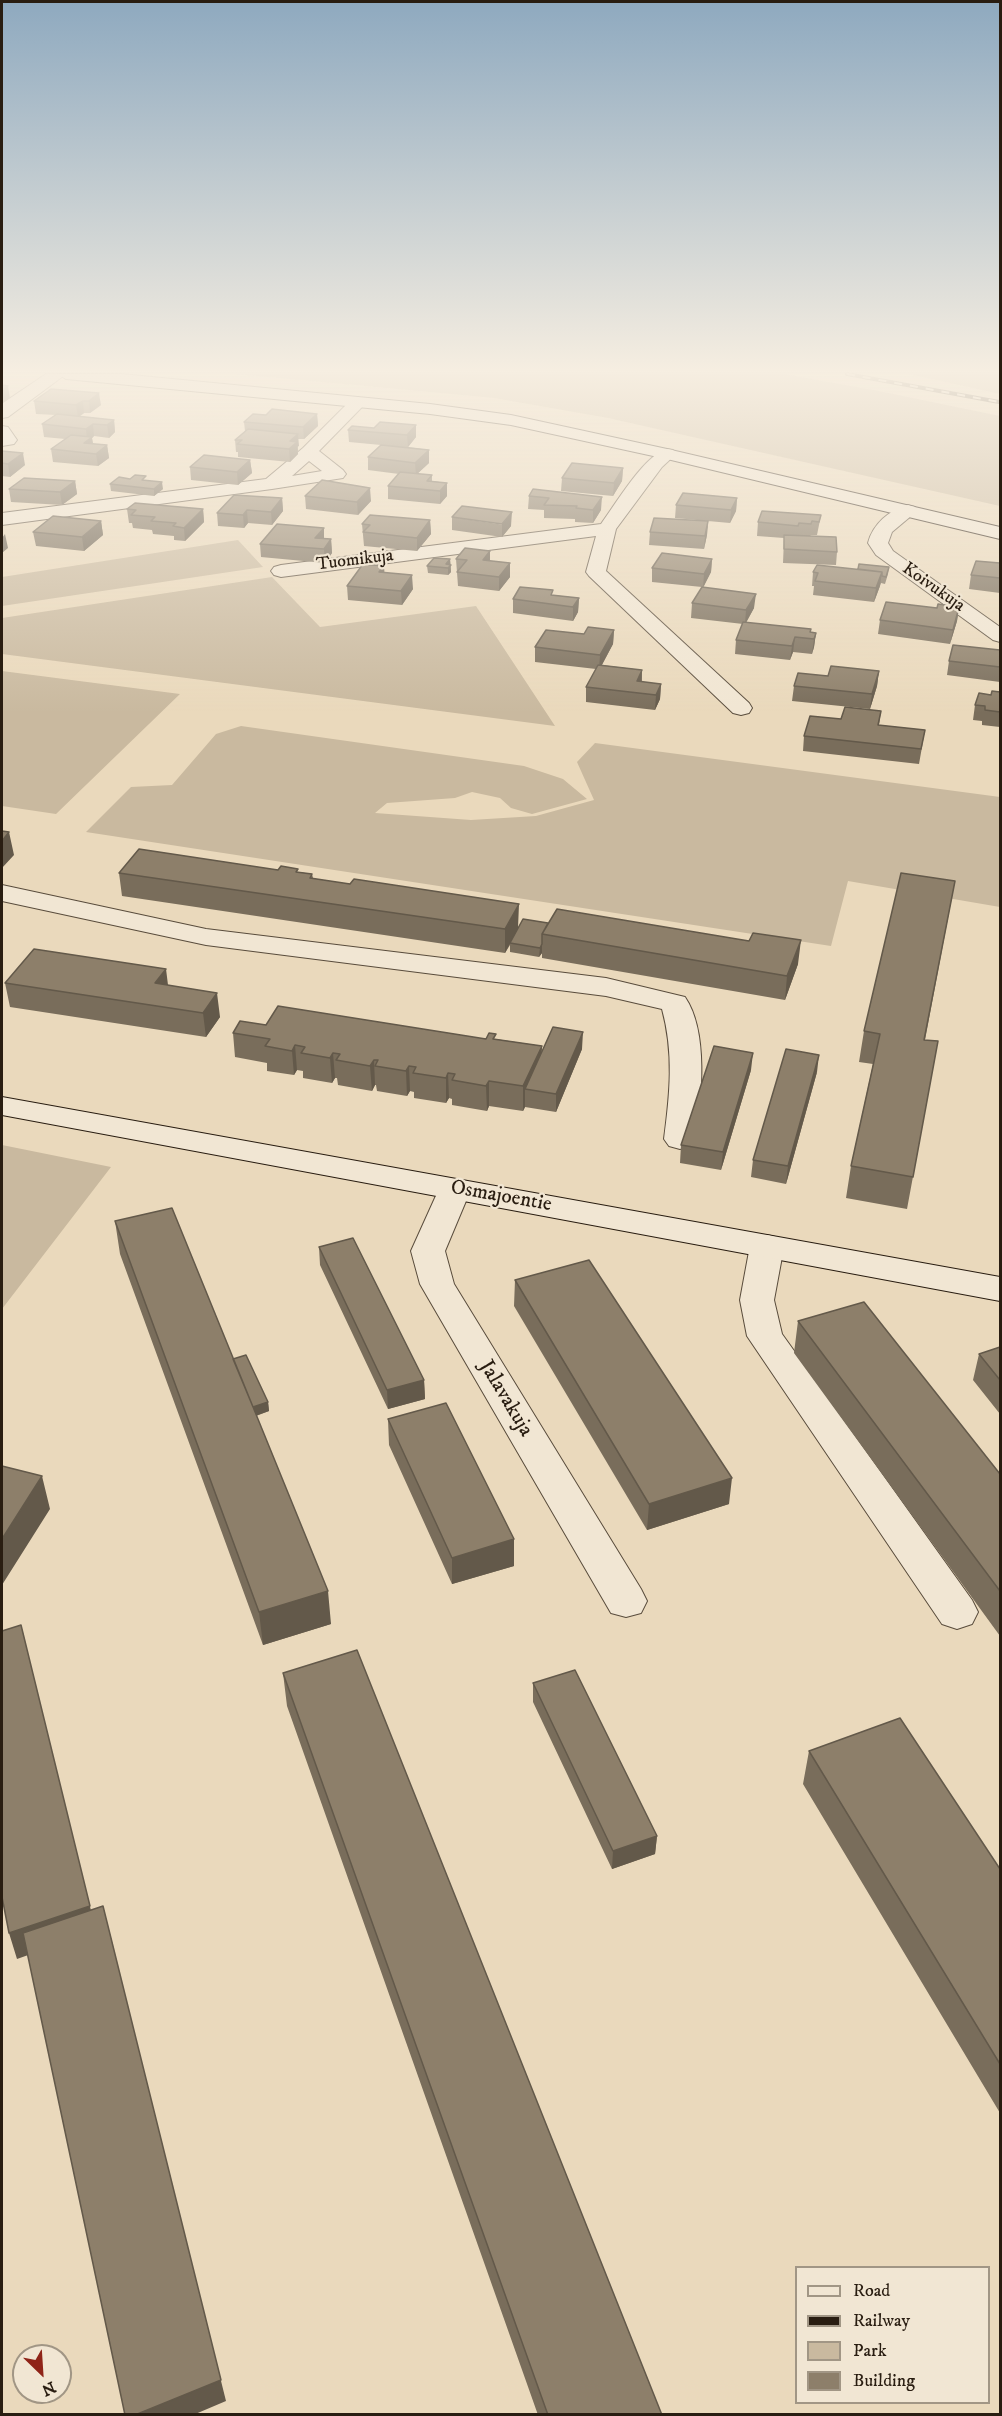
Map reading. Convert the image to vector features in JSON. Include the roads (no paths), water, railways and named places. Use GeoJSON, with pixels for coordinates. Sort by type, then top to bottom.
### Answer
{"type":"FeatureCollection","features":[{"type":"Feature","properties":{"kind":"street"},"geometry":{"type":"LineString","coordinates":[[2,519],[250,487]]}},
{"type":"Feature","properties":{"kind":"street"},"geometry":{"type":"LineString","coordinates":[[638,487],[607,529],[596,572],[741,708]]}},
{"type":"Feature","properties":{"kind":"street"},"geometry":{"type":"LineString","coordinates":[[808,487],[1000,533]]}},
{"type":"Feature","properties":{"kind":"street","name":"Koivukuja"},"geometry":{"type":"LineString","coordinates":[[908,510],[886,525],[880,533],[878,543],[886,555],[1000,636]]}},
{"type":"Feature","properties":{"kind":"street","name":"Tuomikuja"},"geometry":{"type":"LineString","coordinates":[[281,571],[607,529]]}},
{"type":"Feature","properties":{"kind":"street"},"geometry":{"type":"LineString","coordinates":[[2,893],[38,888]]}},
{"type":"Feature","properties":{"kind":"street"},"geometry":{"type":"LineString","coordinates":[[2,893],[206,936],[606,987],[675,1003],[684,1033],[689,1075],[680,1139]]}},
{"type":"Feature","properties":{"kind":"street","name":"Osmajoentie"},"geometry":{"type":"LineString","coordinates":[[2,1106],[1000,1289]]}},
{"type":"Feature","properties":{"kind":"street","name":"Jalavakuja"},"geometry":{"type":"LineString","coordinates":[[455,1189],[428,1251],[437,1284],[626,1601]]}},
{"type":"Feature","properties":{"kind":"street"},"geometry":{"type":"LineString","coordinates":[[767,1246],[757,1300],[765,1336],[957,1612]]}}]}
